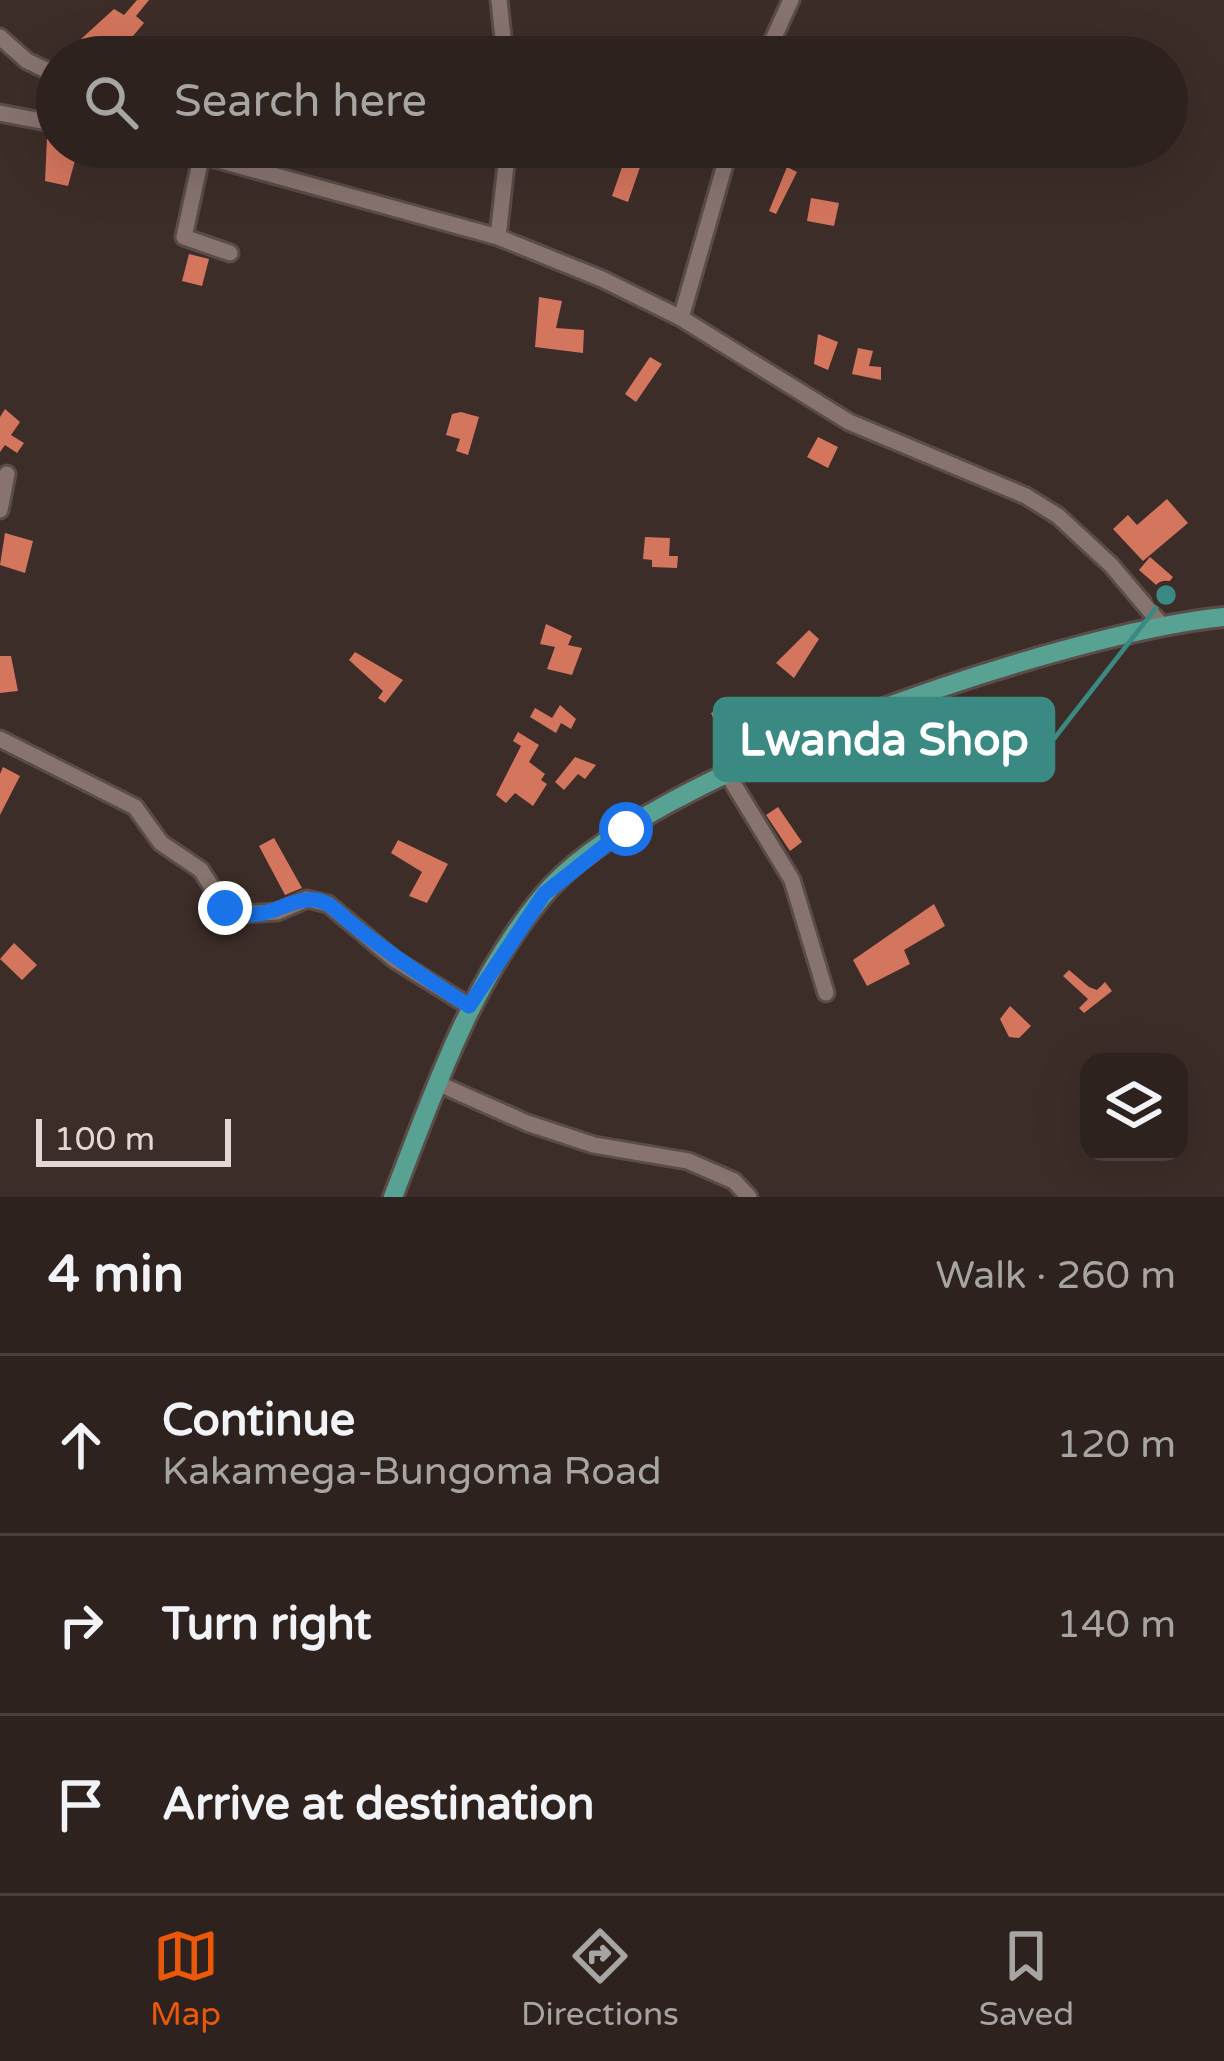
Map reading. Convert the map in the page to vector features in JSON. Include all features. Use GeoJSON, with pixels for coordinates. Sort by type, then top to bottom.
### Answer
{"type":"FeatureCollection","features":[{"type":"Feature","properties":{"kind":"main road"},"geometry":{"type":"LineString","coordinates":[[392,1197],[469,1006],[544,894],[572,867],[670,802],[835,729],[977,678],[1160,623],[1224,616]]}},
{"type":"Feature","properties":{"kind":"street"},"geometry":{"type":"LineString","coordinates":[[499,0],[503,36]]}},
{"type":"Feature","properties":{"kind":"street"},"geometry":{"type":"LineString","coordinates":[[775,36],[791,0]]}},
{"type":"Feature","properties":{"kind":"street"},"geometry":{"type":"LineString","coordinates":[[0,37],[36,66]]}},
{"type":"Feature","properties":{"kind":"street"},"geometry":{"type":"LineString","coordinates":[[0,113],[36,120]]}},
{"type":"Feature","properties":{"kind":"street"},"geometry":{"type":"LineString","coordinates":[[199,168],[184,237],[230,253]]}},
{"type":"Feature","properties":{"kind":"street"},"geometry":{"type":"LineString","coordinates":[[255,168],[498,237],[560,259],[681,318],[849,422],[1027,496],[1058,516],[1111,565],[1160,623]]}},
{"type":"Feature","properties":{"kind":"street"},"geometry":{"type":"LineString","coordinates":[[498,237],[506,168]]}},
{"type":"Feature","properties":{"kind":"street"},"geometry":{"type":"LineString","coordinates":[[681,318],[724,168]]}},
{"type":"Feature","properties":{"kind":"street"},"geometry":{"type":"LineString","coordinates":[[0,510],[7,474]]}},
{"type":"Feature","properties":{"kind":"street"},"geometry":{"type":"LineString","coordinates":[[0,739],[135,807],[161,843],[201,870],[225,908],[240,914],[277,912],[308,899],[328,904],[394,960],[469,1006]]}},
{"type":"Feature","properties":{"kind":"street"},"geometry":{"type":"LineString","coordinates":[[728,775],[792,880],[826,993]]}},
{"type":"Feature","properties":{"kind":"street"},"geometry":{"type":"LineString","coordinates":[[437,1083],[527,1123],[594,1145],[688,1161],[734,1181],[749,1197]]}},
{"type":"Feature","properties":{"kind":"building"},"geometry":{"type":"Polygon","coordinates":[[[137,0],[149,0],[136,16],[144,23],[133,36],[84,36],[114,9],[124,15],[137,0]]]}},
{"type":"Feature","properties":{"kind":"building"},"geometry":{"type":"Polygon","coordinates":[[[46,168],[73,168],[68,186],[45,181],[46,168]]]}},
{"type":"Feature","properties":{"kind":"building"},"geometry":{"type":"Polygon","coordinates":[[[622,168],[640,168],[628,202],[612,196],[622,168]]]}},
{"type":"Feature","properties":{"kind":"building"},"geometry":{"type":"Polygon","coordinates":[[[787,168],[797,172],[776,214],[769,211],[787,168]]]}},
{"type":"Feature","properties":{"kind":"building"},"geometry":{"type":"Polygon","coordinates":[[[811,198],[839,203],[834,226],[807,221],[811,198]]]}},
{"type":"Feature","properties":{"kind":"building"},"geometry":{"type":"Polygon","coordinates":[[[189,254],[209,259],[202,286],[182,281],[189,254]]]}},
{"type":"Feature","properties":{"kind":"building"},"geometry":{"type":"Polygon","coordinates":[[[539,297],[562,301],[556,328],[584,330],[583,353],[535,347],[539,297]]]}},
{"type":"Feature","properties":{"kind":"building"},"geometry":{"type":"Polygon","coordinates":[[[818,334],[838,342],[828,370],[814,364],[818,334]]]}},
{"type":"Feature","properties":{"kind":"building"},"geometry":{"type":"Polygon","coordinates":[[[858,348],[873,351],[869,366],[881,367],[881,380],[852,374],[858,348]]]}},
{"type":"Feature","properties":{"kind":"building"},"geometry":{"type":"Polygon","coordinates":[[[650,357],[662,364],[636,402],[625,394],[650,357]]]}},
{"type":"Feature","properties":{"kind":"building"},"geometry":{"type":"Polygon","coordinates":[[[5,409],[20,422],[11,435],[24,443],[17,453],[5,445],[0,452],[0,417],[5,409]]]}},
{"type":"Feature","properties":{"kind":"building"},"geometry":{"type":"Polygon","coordinates":[[[452,414],[479,417],[468,455],[456,451],[460,439],[446,435],[452,414]]]}},
{"type":"Feature","properties":{"kind":"building"},"geometry":{"type":"Polygon","coordinates":[[[818,437],[838,447],[828,468],[807,457],[818,437]]]}},
{"type":"Feature","properties":{"kind":"building"},"geometry":{"type":"Polygon","coordinates":[[[1167,499],[1188,523],[1143,561],[1113,529],[1128,515],[1137,525],[1167,499]]]}},
{"type":"Feature","properties":{"kind":"building"},"geometry":{"type":"Polygon","coordinates":[[[5,533],[33,541],[25,573],[0,565],[5,533]]]}},
{"type":"Feature","properties":{"kind":"building"},"geometry":{"type":"Polygon","coordinates":[[[645,537],[670,538],[669,556],[678,556],[677,568],[652,567],[652,560],[643,559],[645,537]]]}},
{"type":"Feature","properties":{"kind":"building"},"geometry":{"type":"Polygon","coordinates":[[[1150,557],[1173,577],[1162,590],[1139,570],[1150,557]]]}},
{"type":"Feature","properties":{"kind":"building"},"geometry":{"type":"Polygon","coordinates":[[[546,624],[572,636],[568,645],[582,648],[572,675],[547,669],[555,647],[540,644],[546,624]]]}},
{"type":"Feature","properties":{"kind":"building"},"geometry":{"type":"Polygon","coordinates":[[[809,630],[819,639],[794,678],[776,663],[809,630]]]}},
{"type":"Feature","properties":{"kind":"building"},"geometry":{"type":"Polygon","coordinates":[[[355,652],[403,680],[385,703],[378,698],[383,691],[349,660],[355,652]]]}},
{"type":"Feature","properties":{"kind":"building"},"geometry":{"type":"Polygon","coordinates":[[[0,656],[11,656],[18,691],[0,693],[0,656]]]}},
{"type":"Feature","properties":{"kind":"building"},"geometry":{"type":"Polygon","coordinates":[[[737,703],[742,718],[762,708],[768,722],[724,742],[711,713],[737,703]]]}},
{"type":"Feature","properties":{"kind":"building"},"geometry":{"type":"Polygon","coordinates":[[[560,705],[576,719],[571,729],[561,723],[556,733],[530,717],[535,708],[552,718],[560,705]]]}},
{"type":"Feature","properties":{"kind":"building"},"geometry":{"type":"Polygon","coordinates":[[[518,732],[539,745],[529,762],[545,774],[541,780],[547,784],[533,806],[515,793],[506,803],[496,795],[521,746],[513,741],[518,732]]]}},
{"type":"Feature","properties":{"kind":"building"},"geometry":{"type":"Polygon","coordinates":[[[575,757],[596,765],[585,779],[578,774],[564,790],[555,782],[575,757]]]}},
{"type":"Feature","properties":{"kind":"building"},"geometry":{"type":"Polygon","coordinates":[[[3,767],[20,776],[0,815],[0,774],[3,767]]]}},
{"type":"Feature","properties":{"kind":"building"},"geometry":{"type":"Polygon","coordinates":[[[778,807],[802,842],[790,851],[766,815],[778,807]]]}},
{"type":"Feature","properties":{"kind":"building"},"geometry":{"type":"Polygon","coordinates":[[[274,838],[302,888],[285,895],[259,846],[274,838]]]}},
{"type":"Feature","properties":{"kind":"building"},"geometry":{"type":"Polygon","coordinates":[[[398,840],[448,864],[427,903],[409,896],[422,872],[391,853],[398,840]]]}},
{"type":"Feature","properties":{"kind":"building"},"geometry":{"type":"Polygon","coordinates":[[[934,904],[945,926],[904,950],[910,964],[867,986],[853,960],[934,904]]]}},
{"type":"Feature","properties":{"kind":"building"},"geometry":{"type":"Polygon","coordinates":[[[14,943],[37,965],[22,980],[0,959],[14,943]]]}},
{"type":"Feature","properties":{"kind":"building"},"geometry":{"type":"Polygon","coordinates":[[[1069,970],[1089,987],[1097,990],[1105,982],[1112,991],[1084,1013],[1079,1008],[1088,999],[1063,976],[1069,970]]]}},
{"type":"Feature","properties":{"kind":"building"},"geometry":{"type":"Polygon","coordinates":[[[1010,1006],[1031,1026],[1019,1038],[1009,1037],[1000,1019],[1010,1006]]]}},
{"type":"Feature","properties":{"kind":"place","name":"Lwanda Shop"},"geometry":{"type":"Point","coordinates":[1166,595]}},
{"type":"Feature","properties":{"kind":"route"},"geometry":{"type":"LineString","coordinates":[[225,908],[240,914],[277,912],[308,899],[328,904],[394,960],[469,1006],[494,962],[544,894],[572,867],[626,829]]}}]}
